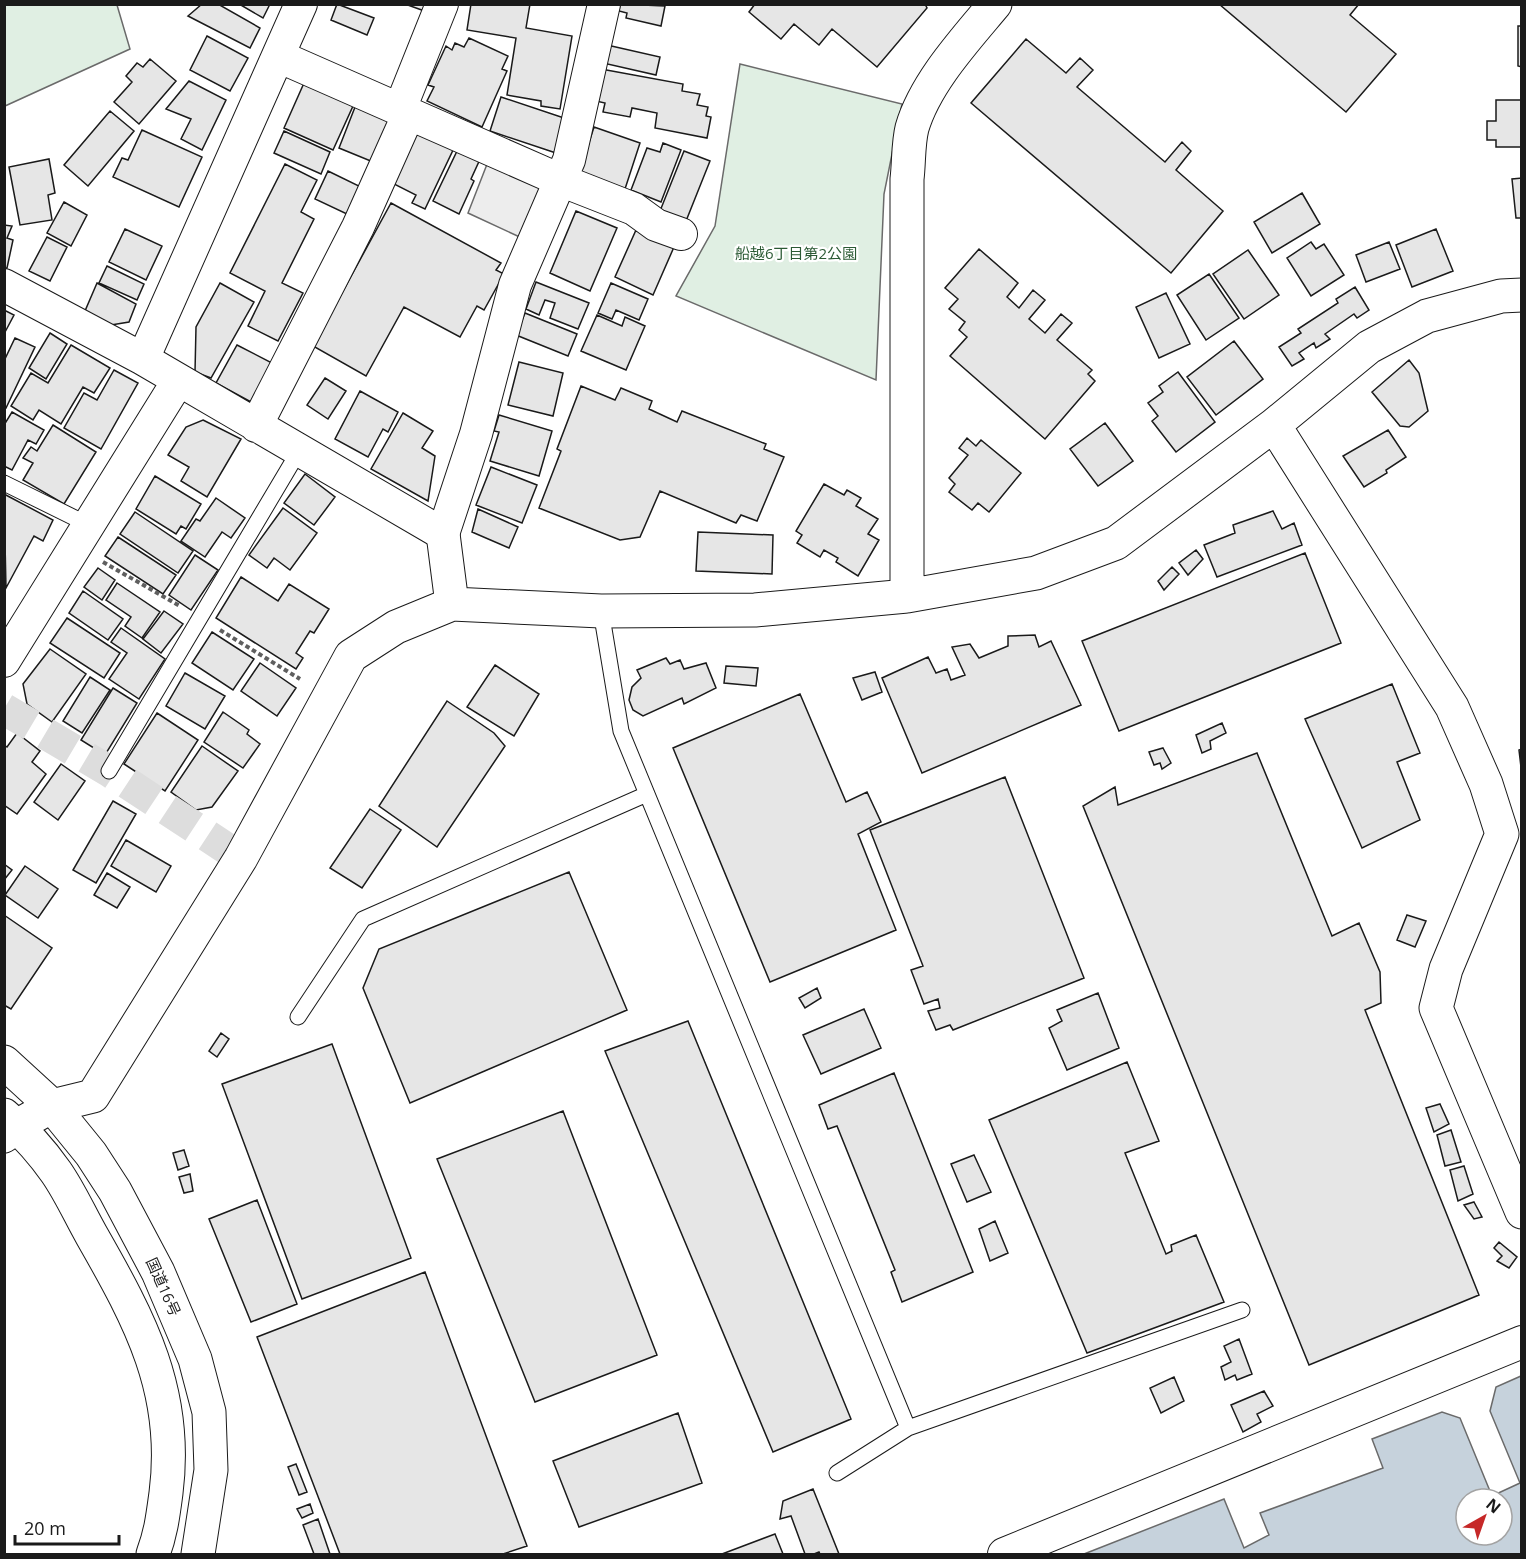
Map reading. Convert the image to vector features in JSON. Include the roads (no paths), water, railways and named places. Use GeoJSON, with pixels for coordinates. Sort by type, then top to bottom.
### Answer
{"type":"FeatureCollection","features":[{"type":"Feature","properties":{"kind":"main road"},"geometry":{"type":"LineString","coordinates":[[907,596],[907,179],[912,128],[925,98],[956,51],[995,4]]}},
{"type":"Feature","properties":{"kind":"main road"},"geometry":{"type":"LineString","coordinates":[[153,1554],[161,1533],[170,1465],[166,1415],[155,1365],[131,1306],[56,1172],[9,1126],[52,1106],[93,1096],[241,858],[351,656],[396,627],[452,604],[601,611],[755,610],[907,596],[1036,573],[1116,543],[1274,425],[1369,347],[1427,316],[1501,296],[1521,295]]}},
{"type":"Feature","properties":{"kind":"main road"},"geometry":{"type":"LineString","coordinates":[[1274,425],[1452,707],[1486,784],[1502,834],[1446,969],[1436,1008],[1521,1212]]}},
{"type":"Feature","properties":{"kind":"main road"},"geometry":{"type":"LineString","coordinates":[[443,534],[452,604]]}},
{"type":"Feature","properties":{"kind":"main road","name":"国道16号"},"geometry":{"type":"LineString","coordinates":[[4,1062],[52,1106],[91,1154],[115,1191],[158,1272],[195,1359],[209,1412],[211,1470],[198,1554]]}},
{"type":"Feature","properties":{"kind":"street"},"geometry":{"type":"LineString","coordinates":[[142,359],[301,4]]}},
{"type":"Feature","properties":{"kind":"street"},"geometry":{"type":"LineString","coordinates":[[256,426],[358,227],[405,111],[442,4]]}},
{"type":"Feature","properties":{"kind":"street"},"geometry":{"type":"LineString","coordinates":[[4,285],[142,359],[443,534],[476,434],[514,285],[569,160],[604,4]]}},
{"type":"Feature","properties":{"kind":"street"},"geometry":{"type":"LineString","coordinates":[[278,56],[560,180],[634,209],[656,225],[681,234]]}},
{"type":"Feature","properties":{"kind":"street"},"geometry":{"type":"LineString","coordinates":[[4,661],[178,381]]}},
{"type":"Feature","properties":{"kind":"street"},"geometry":{"type":"LineString","coordinates":[[1005,1554],[1521,1342]]}},
{"type":"Feature","properties":{"kind":"lane"},"geometry":{"type":"LineString","coordinates":[[109,771],[299,451]]}},
{"type":"Feature","properties":{"kind":"lane"},"geometry":{"type":"LineString","coordinates":[[4,483],[89,525]]}},
{"type":"Feature","properties":{"kind":"lane"},"geometry":{"type":"LineString","coordinates":[[601,611],[621,731],[908,1428]]}},
{"type":"Feature","properties":{"kind":"lane"},"geometry":{"type":"LineString","coordinates":[[298,1017],[363,919],[647,794]]}},
{"type":"Feature","properties":{"kind":"lane"},"geometry":{"type":"LineString","coordinates":[[837,1473],[908,1428],[1242,1310]]}},
{"type":"Feature","properties":{"kind":"tunnel"},"geometry":{"type":"LineString","coordinates":[[4,709],[109,771],[241,858]]}},
{"type":"Feature","properties":{"kind":"park label","name":"船越6丁目第2公園"},"geometry":{"type":"Point","coordinates":[796,254]}}]}
